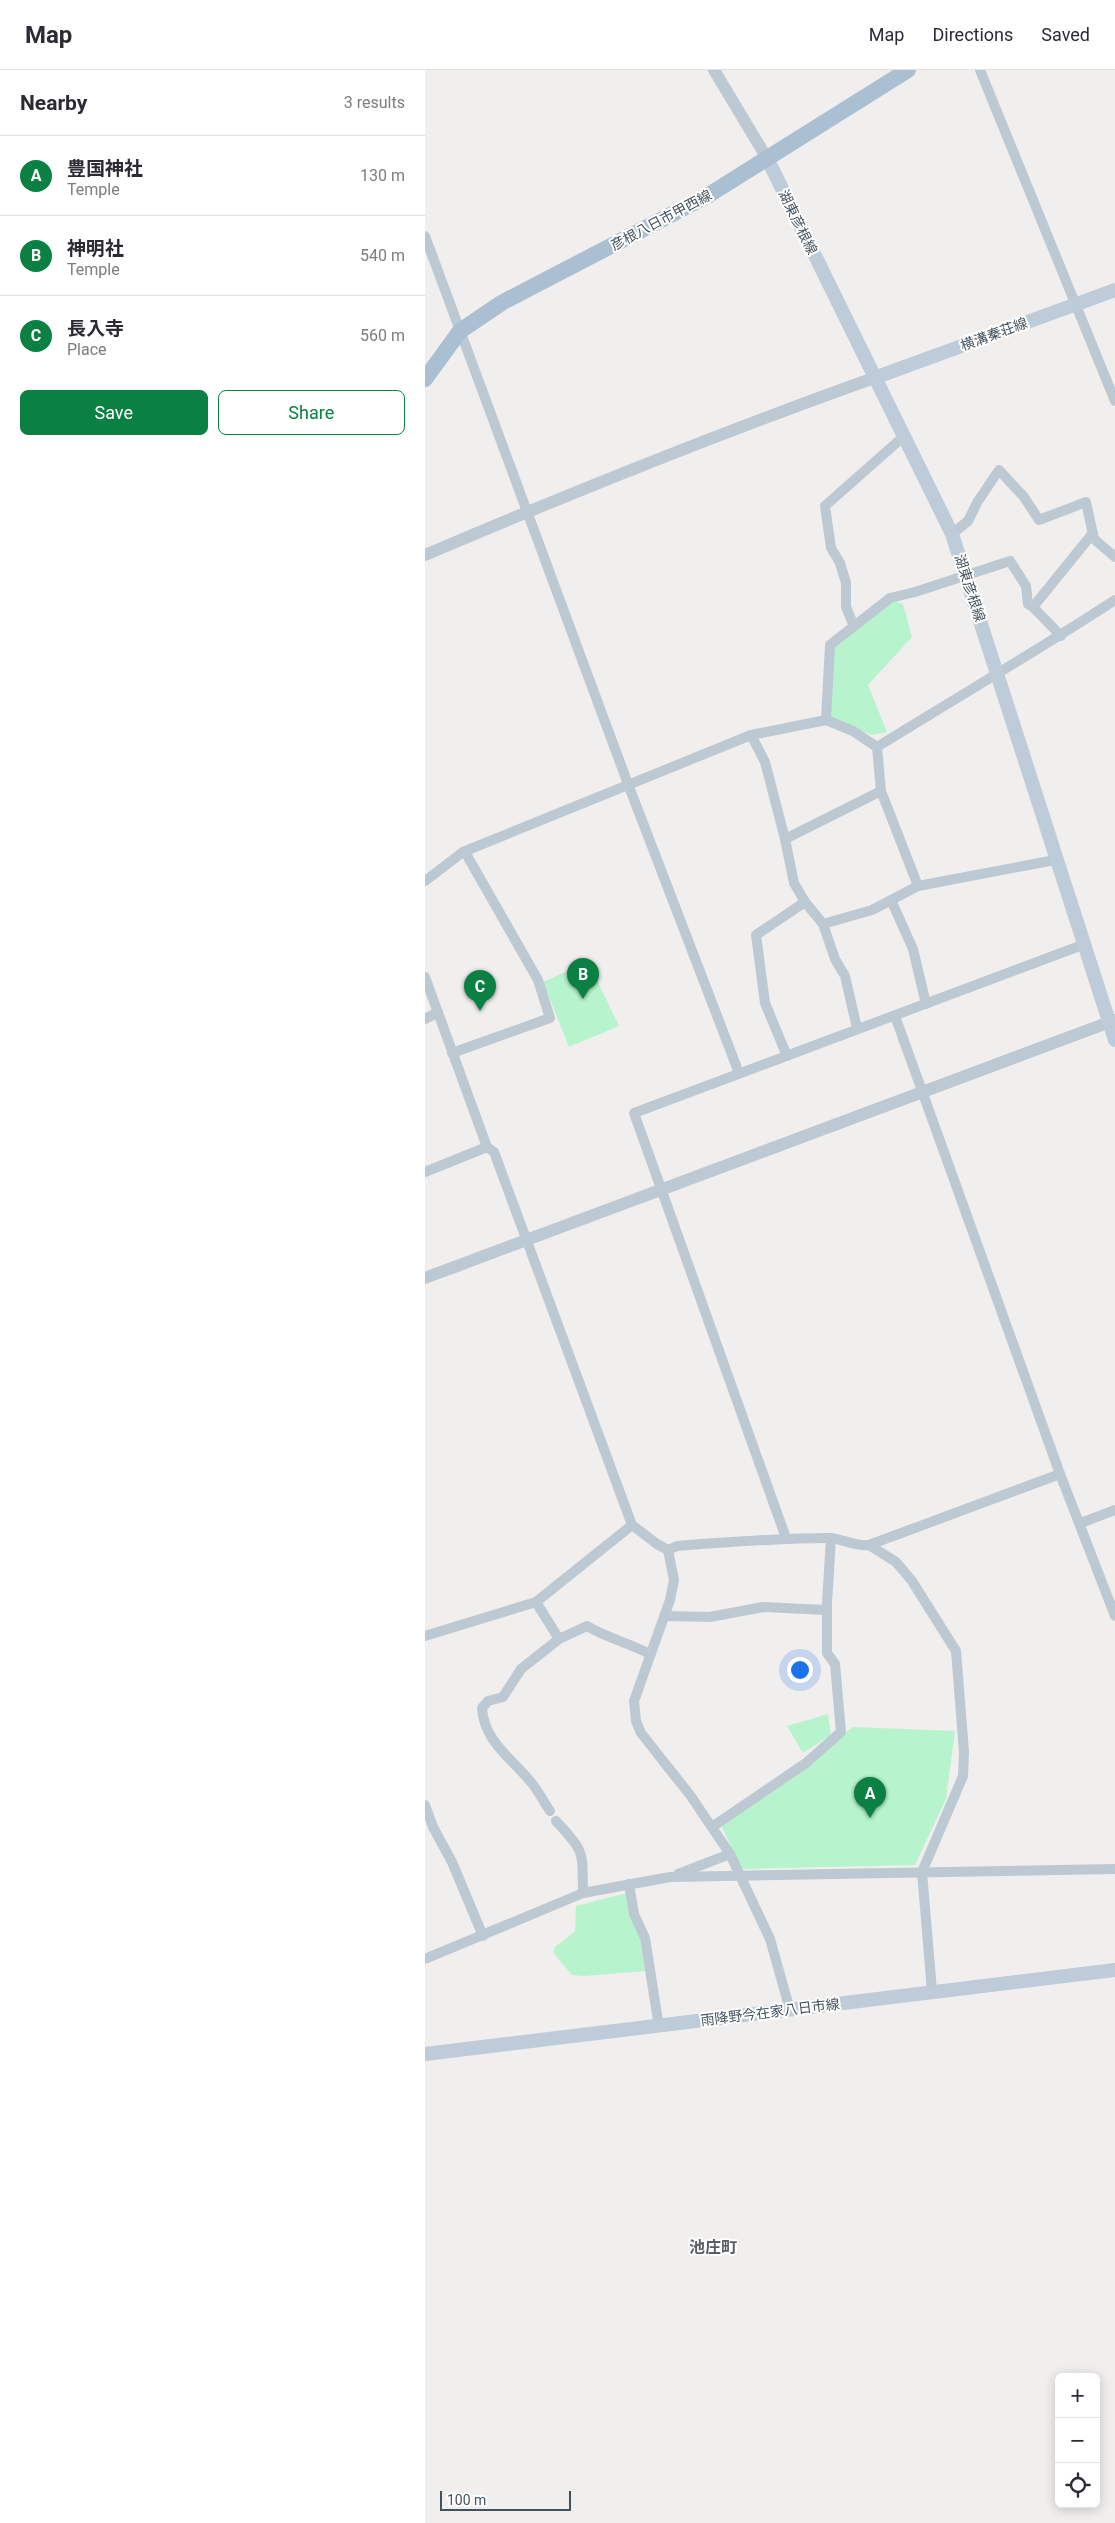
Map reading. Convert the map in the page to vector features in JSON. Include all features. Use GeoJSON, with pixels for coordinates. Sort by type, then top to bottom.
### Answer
{"type":"FeatureCollection","features":[{"type":"Feature","properties":{"kind":"main road","name":"彦根八日市甲西線"},"geometry":{"type":"LineString","coordinates":[[425,379],[460,332],[503,302],[707,196],[768,160],[908,70]]}},
{"type":"Feature","properties":{"kind":"main road","name":"湖東彦根線"},"geometry":{"type":"LineString","coordinates":[[768,160],[903,438],[952,534],[967,575],[1055,860],[1112,1021],[1115,1040]]}},
{"type":"Feature","properties":{"kind":"main road","name":"横溝秦荘線"},"geometry":{"type":"LineString","coordinates":[[874,378],[1115,290]]}},
{"type":"Feature","properties":{"kind":"main road","name":"雨降野今在家八日市線"},"geometry":{"type":"LineString","coordinates":[[425,2054],[1115,1970]]}},
{"type":"Feature","properties":{"kind":"street"},"geometry":{"type":"LineString","coordinates":[[714,70],[768,160]]}},
{"type":"Feature","properties":{"kind":"street"},"geometry":{"type":"LineString","coordinates":[[980,70],[1115,401]]}},
{"type":"Feature","properties":{"kind":"street"},"geometry":{"type":"LineString","coordinates":[[425,236],[526,512],[739,1074]]}},
{"type":"Feature","properties":{"kind":"street"},"geometry":{"type":"LineString","coordinates":[[425,555],[526,512],[781,411],[874,378]]}},
{"type":"Feature","properties":{"kind":"street"},"geometry":{"type":"LineString","coordinates":[[854,626],[846,607],[844,576],[831,548],[825,506],[903,438]]}},
{"type":"Feature","properties":{"kind":"street"},"geometry":{"type":"LineString","coordinates":[[952,534],[968,522],[978,501],[999,470],[1024,497],[1039,520],[1086,502],[1094,539],[1115,557]]}},
{"type":"Feature","properties":{"kind":"street"},"geometry":{"type":"LineString","coordinates":[[1033,607],[1093,534]]}},
{"type":"Feature","properties":{"kind":"street"},"geometry":{"type":"LineString","coordinates":[[826,720],[830,644],[890,598],[1010,561],[1027,586],[1028,604],[1061,636]]}},
{"type":"Feature","properties":{"kind":"street"},"geometry":{"type":"LineString","coordinates":[[877,747],[1061,636],[1115,600]]}},
{"type":"Feature","properties":{"kind":"street"},"geometry":{"type":"LineString","coordinates":[[425,881],[465,852],[751,735],[826,720],[853,731],[877,747]]}},
{"type":"Feature","properties":{"kind":"street"},"geometry":{"type":"LineString","coordinates":[[751,735],[765,762],[785,839],[794,883],[805,902],[823,924],[835,959],[845,976],[857,1028]]}},
{"type":"Feature","properties":{"kind":"street"},"geometry":{"type":"LineString","coordinates":[[877,747],[881,792],[919,886]]}},
{"type":"Feature","properties":{"kind":"street"},"geometry":{"type":"LineString","coordinates":[[785,839],[881,792]]}},
{"type":"Feature","properties":{"kind":"street"},"geometry":{"type":"LineString","coordinates":[[452,1054],[550,1018],[538,980],[465,852]]}},
{"type":"Feature","properties":{"kind":"street"},"geometry":{"type":"LineString","coordinates":[[823,924],[872,910],[919,886],[1055,860]]}},
{"type":"Feature","properties":{"kind":"street"},"geometry":{"type":"LineString","coordinates":[[891,900],[913,949],[926,1004]]}},
{"type":"Feature","properties":{"kind":"street"},"geometry":{"type":"LineString","coordinates":[[787,1056],[765,1003],[756,935],[805,902]]}},
{"type":"Feature","properties":{"kind":"street"},"geometry":{"type":"LineString","coordinates":[[786,1538],[633,1114],[857,1028],[895,1016],[1085,944]]}},
{"type":"Feature","properties":{"kind":"street"},"geometry":{"type":"LineString","coordinates":[[425,977],[487,1147],[494,1152],[632,1525],[668,1550]]}},
{"type":"Feature","properties":{"kind":"street"},"geometry":{"type":"LineString","coordinates":[[425,1019],[437,1012]]}},
{"type":"Feature","properties":{"kind":"street"},"geometry":{"type":"LineString","coordinates":[[895,1016],[921,1093],[1060,1474],[1081,1522],[1115,1616]]}},
{"type":"Feature","properties":{"kind":"street"},"geometry":{"type":"LineString","coordinates":[[425,1278],[526,1238],[1112,1021]]}},
{"type":"Feature","properties":{"kind":"street"},"geometry":{"type":"LineString","coordinates":[[425,1172],[487,1147]]}},
{"type":"Feature","properties":{"kind":"street"},"geometry":{"type":"LineString","coordinates":[[668,1550],[677,1546],[786,1538],[831,1538],[861,1546],[869,1545],[1060,1474]]}},
{"type":"Feature","properties":{"kind":"street"},"geometry":{"type":"LineString","coordinates":[[1081,1522],[1115,1510]]}},
{"type":"Feature","properties":{"kind":"street"},"geometry":{"type":"LineString","coordinates":[[425,1636],[536,1602],[632,1525]]}},
{"type":"Feature","properties":{"kind":"street"},"geometry":{"type":"LineString","coordinates":[[712,1827],[806,1763],[841,1732],[835,1664],[827,1653],[831,1538]]}},
{"type":"Feature","properties":{"kind":"street"},"geometry":{"type":"LineString","coordinates":[[869,1545],[896,1562],[912,1581],[956,1651],[964,1752],[963,1776],[922,1872],[932,1991]]}},
{"type":"Feature","properties":{"kind":"street"},"geometry":{"type":"LineString","coordinates":[[668,1550],[674,1580],[664,1616],[633,1701],[636,1721],[641,1733],[657,1750],[712,1827],[741,1874],[770,1938],[790,2010]]}},
{"type":"Feature","properties":{"kind":"street"},"geometry":{"type":"LineString","coordinates":[[536,1602],[559,1639]]}},
{"type":"Feature","properties":{"kind":"street"},"geometry":{"type":"LineString","coordinates":[[664,1616],[710,1617],[763,1608],[827,1610]]}},
{"type":"Feature","properties":{"kind":"street"},"geometry":{"type":"LineString","coordinates":[[549,1811],[531,1782],[491,1740],[482,1716],[482,1708],[488,1701],[503,1697],[521,1669],[559,1639],[587,1626],[606,1637],[630,1644],[649,1654]]}},
{"type":"Feature","properties":{"kind":"street"},"geometry":{"type":"LineString","coordinates":[[425,1805],[433,1827],[452,1862],[483,1936]]}},
{"type":"Feature","properties":{"kind":"street"},"geometry":{"type":"LineString","coordinates":[[556,1821],[579,1846],[583,1855],[583,1893]]}},
{"type":"Feature","properties":{"kind":"street"},"geometry":{"type":"LineString","coordinates":[[670,1877],[730,1854]]}},
{"type":"Feature","properties":{"kind":"street"},"geometry":{"type":"LineString","coordinates":[[425,1959],[583,1893],[670,1877],[741,1874],[1115,1869]]}},
{"type":"Feature","properties":{"kind":"street"},"geometry":{"type":"LineString","coordinates":[[629,1884],[634,1914],[645,1938],[659,2027]]}},
{"type":"Feature","properties":{"kind":"green space"},"geometry":{"type":"Polygon","coordinates":[[[892,600],[903,604],[912,637],[868,685],[887,732],[872,735],[828,718],[833,645],[892,600]]]}},
{"type":"Feature","properties":{"kind":"green space"},"geometry":{"type":"Polygon","coordinates":[[[588,962],[619,1026],[569,1047],[543,982],[588,962]]]}},
{"type":"Feature","properties":{"kind":"green space"},"geometry":{"type":"Polygon","coordinates":[[[828,1714],[831,1735],[803,1753],[787,1726],[828,1714]]]}},
{"type":"Feature","properties":{"kind":"green space"},"geometry":{"type":"Polygon","coordinates":[[[853,1727],[955,1731],[946,1799],[915,1865],[742,1869],[719,1821],[853,1727]]]}},
{"type":"Feature","properties":{"kind":"green space"},"geometry":{"type":"Polygon","coordinates":[[[627,1893],[639,1933],[645,1971],[584,1976],[572,1975],[553,1952],[555,1947],[575,1931],[576,1906],[627,1893]]]}},
{"type":"Feature","properties":{"kind":"place","name":"神明社"},"geometry":{"type":"Point","coordinates":[583,999]}},
{"type":"Feature","properties":{"kind":"place","name":"長入寺"},"geometry":{"type":"Point","coordinates":[480,1011]}},
{"type":"Feature","properties":{"kind":"place","name":"豊国神社"},"geometry":{"type":"Point","coordinates":[870,1818]}},
{"type":"Feature","properties":{"kind":"district","name":"池庄町"},"geometry":{"type":"Point","coordinates":[713,2247]}}]}
